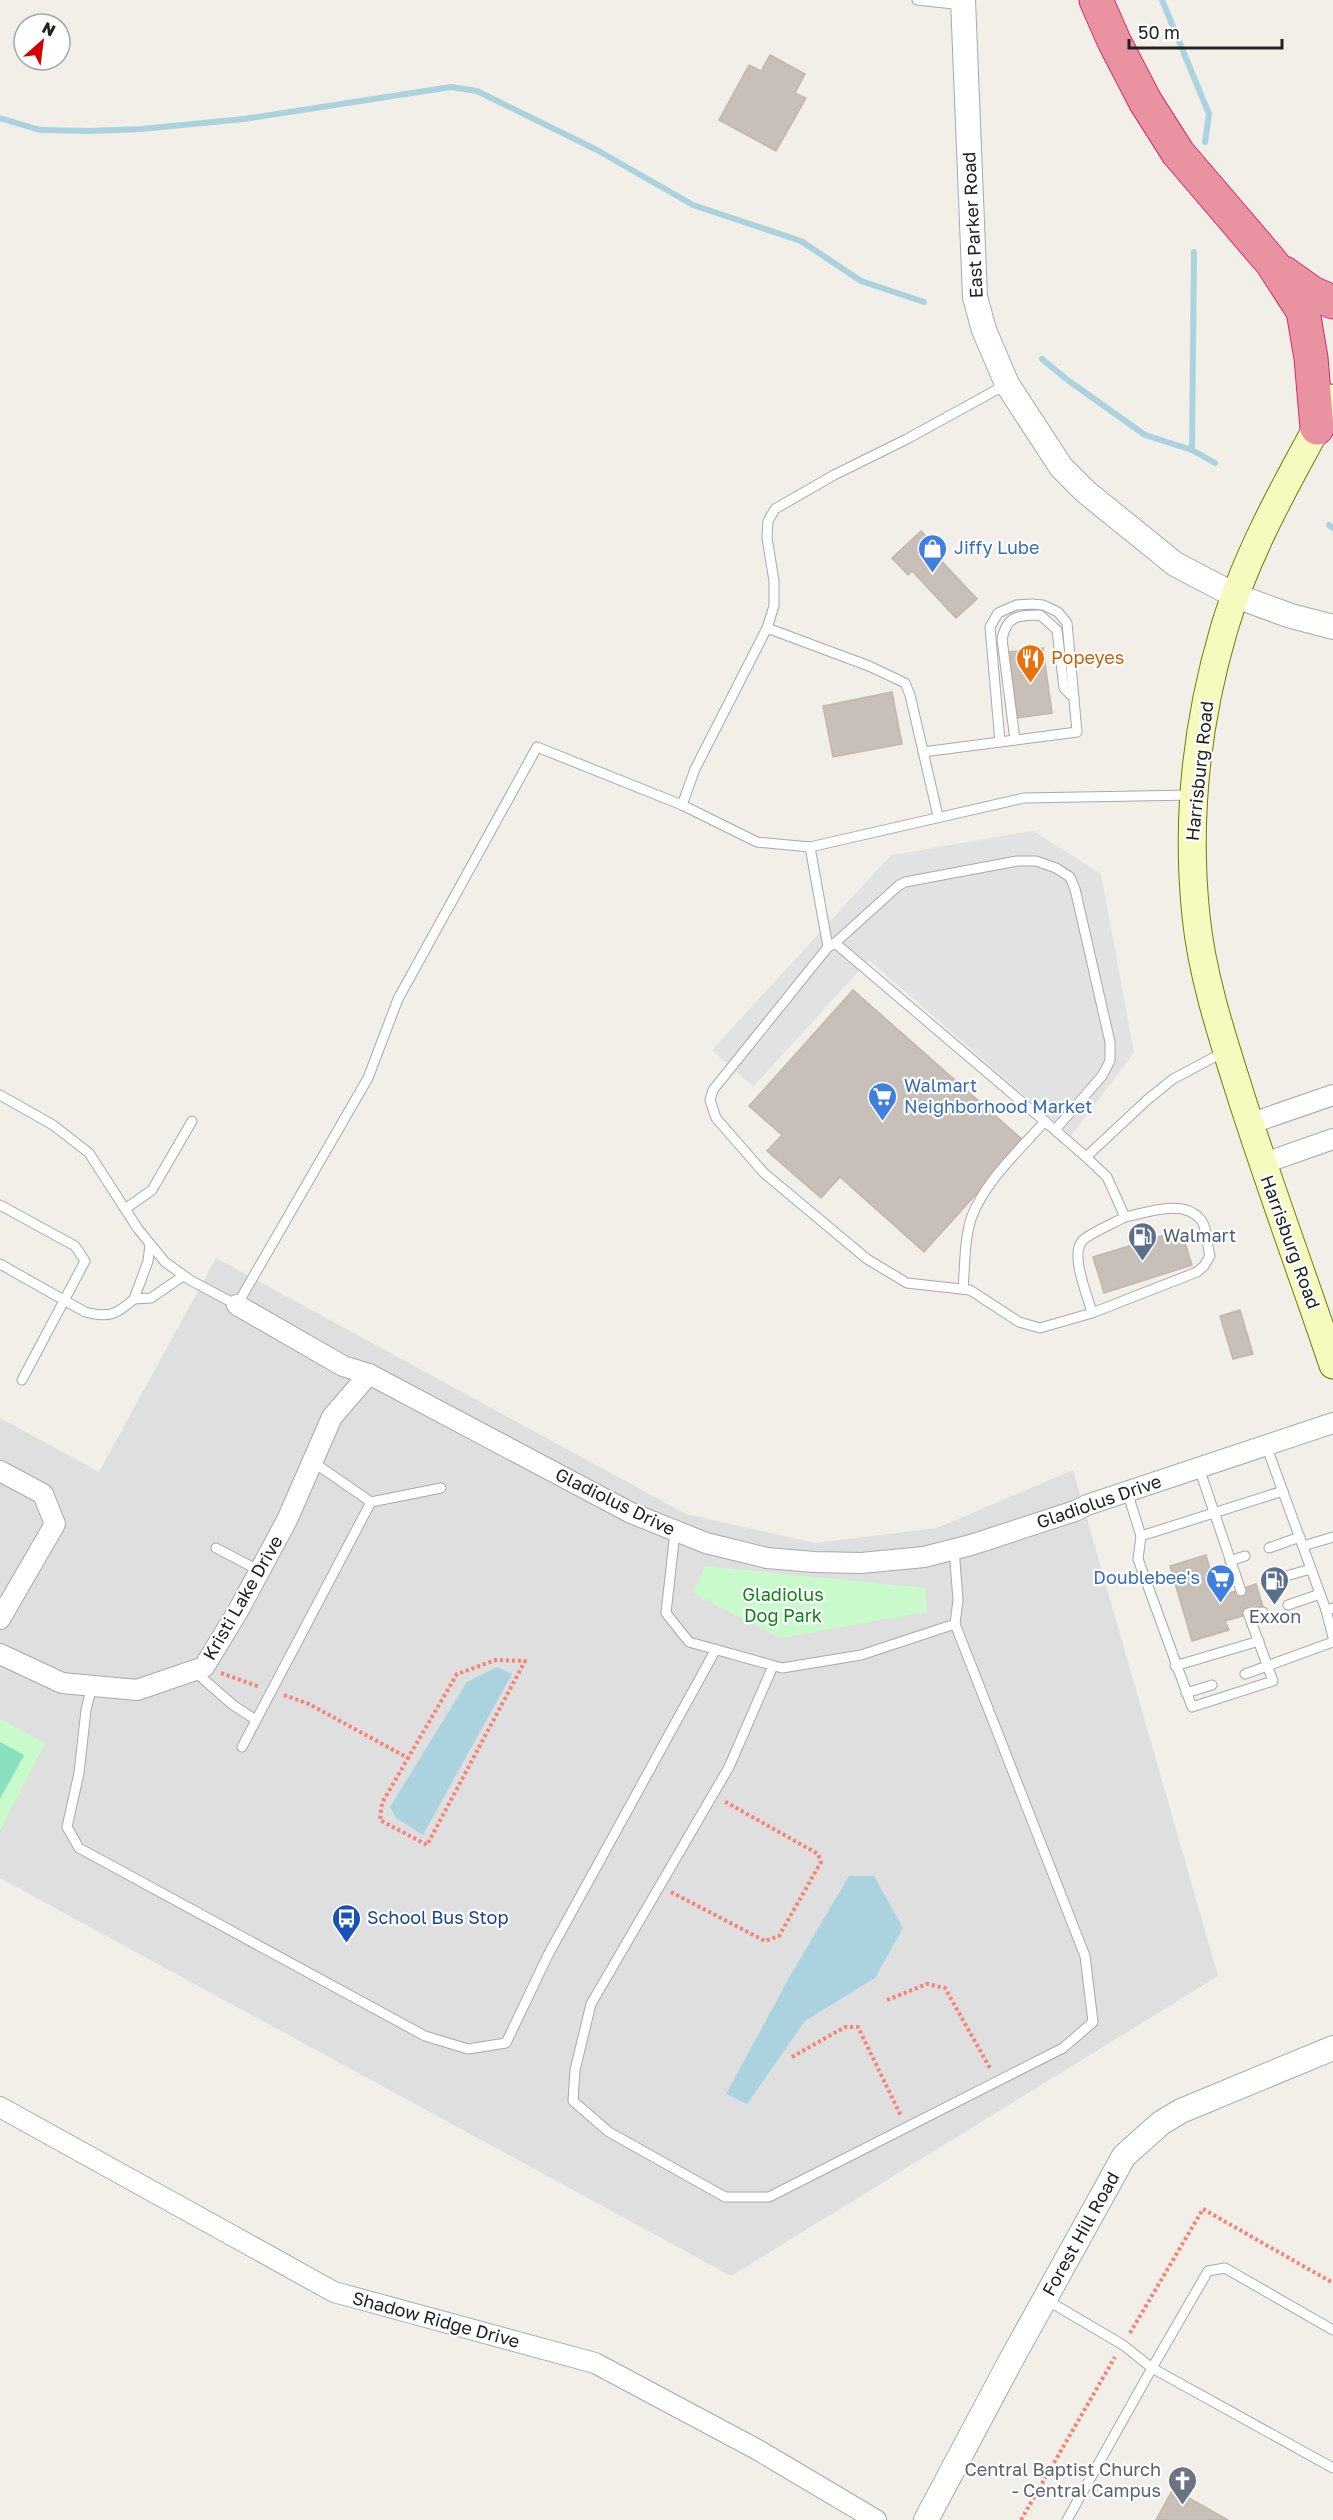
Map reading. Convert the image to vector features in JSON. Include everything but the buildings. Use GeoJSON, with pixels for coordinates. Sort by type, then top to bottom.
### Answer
{"type":"FeatureCollection","features":[{"type":"Feature","properties":{"kind":"highway"},"geometry":{"type":"LineString","coordinates":[[1096,0],[1140,91],[1178,153],[1272,263],[1303,310],[1325,422]]}},
{"type":"Feature","properties":{"kind":"highway"},"geometry":{"type":"LineString","coordinates":[[1272,263],[1312,292],[1333,302]]}},
{"type":"Feature","properties":{"kind":"main road","name":"Harrisburg Road"},"geometry":{"type":"LineString","coordinates":[[1333,398],[1325,422],[1259,539],[1224,628],[1205,709],[1194,795],[1192,846],[1196,918],[1209,992],[1262,1164],[1333,1365]]}},
{"type":"Feature","properties":{"kind":"street","name":"East Parker Road"},"geometry":{"type":"LineString","coordinates":[[963,3],[975,297],[984,330],[1007,384],[1061,467],[1086,492],[1175,564],[1236,596],[1291,616],[1333,627]]}},
{"type":"Feature","properties":{"kind":"street"},"geometry":{"type":"LineString","coordinates":[[1249,1124],[1333,1095]]}},
{"type":"Feature","properties":{"kind":"street"},"geometry":{"type":"LineString","coordinates":[[1262,1164],[1333,1139]]}},
{"type":"Feature","properties":{"kind":"street","name":"Gladiolus Drive"},"geometry":{"type":"LineString","coordinates":[[237,1305],[343,1366],[369,1374],[631,1513],[675,1532],[734,1551],[782,1560],[861,1563],[924,1557],[1075,1511],[1127,1491],[1333,1423]]}},
{"type":"Feature","properties":{"kind":"street","name":"Kristi Lake Drive"},"geometry":{"type":"LineString","coordinates":[[0,1654],[62,1683],[137,1690],[199,1669],[260,1571],[287,1520],[332,1417],[369,1374]]}},
{"type":"Feature","properties":{"kind":"street"},"geometry":{"type":"LineString","coordinates":[[0,1471],[43,1494],[55,1524],[0,1619]]}},
{"type":"Feature","properties":{"kind":"street","name":"Forest Hill Road"},"geometry":{"type":"LineString","coordinates":[[926,2520],[1044,2299],[1124,2157],[1161,2124],[1181,2111],[1333,2048]]}},
{"type":"Feature","properties":{"kind":"street","name":"Shadow Ridge Drive"},"geometry":{"type":"LineString","coordinates":[[0,2107],[334,2292],[595,2363],[759,2450],[876,2520]]}},
{"type":"Feature","properties":{"kind":"lane"},"geometry":{"type":"LineString","coordinates":[[917,0],[963,3]]}},
{"type":"Feature","properties":{"kind":"lane"},"geometry":{"type":"LineString","coordinates":[[682,805],[695,769],[767,628],[774,606],[774,581],[767,538],[768,521],[775,510],[1007,384]]}},
{"type":"Feature","properties":{"kind":"lane"},"geometry":{"type":"LineString","coordinates":[[923,752],[1000,742],[1015,740],[1077,732],[1067,623],[1058,612],[1043,605],[1016,605],[998,613],[990,627],[1000,742]]}},
{"type":"Feature","properties":{"kind":"lane"},"geometry":{"type":"LineString","coordinates":[[1015,740],[1002,639],[1004,628],[1013,618],[1040,615],[1057,630],[1064,688],[1074,698]]}},
{"type":"Feature","properties":{"kind":"lane"},"geometry":{"type":"LineString","coordinates":[[767,628],[869,666],[905,683],[910,695],[938,816]]}},
{"type":"Feature","properties":{"kind":"lane"},"geometry":{"type":"LineString","coordinates":[[0,1095],[53,1125],[89,1153],[125,1209],[165,1262],[183,1276],[237,1305],[368,1078],[398,999],[537,747],[682,805],[757,842],[810,847],[1024,798],[1194,795]]}},
{"type":"Feature","properties":{"kind":"lane"},"geometry":{"type":"LineString","coordinates":[[810,847],[832,945],[1086,1157],[1107,1177],[1125,1217]]}},
{"type":"Feature","properties":{"kind":"lane"},"geometry":{"type":"LineString","coordinates":[[1055,1130],[1102,1076],[1110,1060],[1110,1041],[1075,889],[1070,878],[1056,868],[1036,861],[1017,861],[905,882],[897,886],[832,945],[713,1090],[710,1100],[716,1118],[764,1173],[867,1259],[908,1283],[970,1290],[1019,1322],[1040,1328],[1092,1313],[1197,1272],[1210,1256],[1202,1220],[1192,1212],[1174,1208],[1125,1217],[1083,1240],[1078,1251],[1078,1263],[1092,1313]]}},
{"type":"Feature","properties":{"kind":"lane"},"geometry":{"type":"LineString","coordinates":[[1086,1157],[1147,1100],[1173,1080],[1226,1051]]}},
{"type":"Feature","properties":{"kind":"lane"},"geometry":{"type":"LineString","coordinates":[[125,1209],[152,1190],[192,1120]]}},
{"type":"Feature","properties":{"kind":"lane"},"geometry":{"type":"LineString","coordinates":[[963,1289],[967,1235],[972,1216],[995,1178],[1045,1121]]}},
{"type":"Feature","properties":{"kind":"lane"},"geometry":{"type":"LineString","coordinates":[[0,1205],[75,1246],[85,1262],[22,1380]]}},
{"type":"Feature","properties":{"kind":"lane"},"geometry":{"type":"LineString","coordinates":[[0,1264],[85,1312],[101,1316],[118,1313],[134,1299],[148,1261],[150,1244]]}},
{"type":"Feature","properties":{"kind":"lane"},"geometry":{"type":"LineString","coordinates":[[134,1299],[151,1298],[183,1276]]}},
{"type":"Feature","properties":{"kind":"lane"},"geometry":{"type":"LineString","coordinates":[[1266,1445],[1320,1594],[1330,1609],[1333,1637]]}},
{"type":"Feature","properties":{"kind":"lane"},"geometry":{"type":"LineString","coordinates":[[313,1462],[371,1502],[441,1488]]}},
{"type":"Feature","properties":{"kind":"lane"},"geometry":{"type":"LineString","coordinates":[[1199,1468],[1241,1591]]}},
{"type":"Feature","properties":{"kind":"lane"},"geometry":{"type":"LineString","coordinates":[[1127,1491],[1141,1536],[1138,1559],[1175,1666],[1192,1707],[1273,1681],[1249,1615],[1263,1612]]}},
{"type":"Feature","properties":{"kind":"lane"},"geometry":{"type":"LineString","coordinates":[[1141,1536],[1283,1491]]}},
{"type":"Feature","properties":{"kind":"lane"},"geometry":{"type":"LineString","coordinates":[[242,1747],[371,1502]]}},
{"type":"Feature","properties":{"kind":"lane"},"geometry":{"type":"LineString","coordinates":[[675,1532],[666,1613],[689,1642],[782,1668],[861,1655],[955,1624]]}},
{"type":"Feature","properties":{"kind":"lane"},"geometry":{"type":"LineString","coordinates":[[1269,1548],[1333,1537]]}},
{"type":"Feature","properties":{"kind":"lane"},"geometry":{"type":"LineString","coordinates":[[216,1548],[260,1571]]}},
{"type":"Feature","properties":{"kind":"lane"},"geometry":{"type":"LineString","coordinates":[[773,1666],[729,1767],[591,2004],[575,2070],[573,2101],[609,2132],[725,2197],[769,2197],[1063,2048],[1093,2022],[1085,1956],[955,1624],[958,1600],[954,1549]]}},
{"type":"Feature","properties":{"kind":"lane"},"geometry":{"type":"LineString","coordinates":[[1230,1561],[1245,1556]]}},
{"type":"Feature","properties":{"kind":"lane"},"geometry":{"type":"LineString","coordinates":[[1279,1578],[1311,1569]]}},
{"type":"Feature","properties":{"kind":"lane"},"geometry":{"type":"LineString","coordinates":[[1288,1605],[1320,1594]]}},
{"type":"Feature","properties":{"kind":"lane"},"geometry":{"type":"LineString","coordinates":[[1175,1666],[1259,1641]]}},
{"type":"Feature","properties":{"kind":"lane"},"geometry":{"type":"LineString","coordinates":[[1245,1674],[1333,1642]]}},
{"type":"Feature","properties":{"kind":"lane"},"geometry":{"type":"LineString","coordinates":[[92,1685],[86,1710],[79,1773],[67,1827],[79,1848],[424,2036],[468,2049],[506,2043],[548,1955],[716,1649]]}},
{"type":"Feature","properties":{"kind":"lane"},"geometry":{"type":"LineString","coordinates":[[199,1669],[233,1705],[256,1720]]}},
{"type":"Feature","properties":{"kind":"lane"},"geometry":{"type":"LineString","coordinates":[[1186,1693],[1212,1685]]}},
{"type":"Feature","properties":{"kind":"lane"},"geometry":{"type":"LineString","coordinates":[[1067,2520],[1208,2271],[1225,2268],[1333,2330]]}},
{"type":"Feature","properties":{"kind":"lane"},"geometry":{"type":"LineString","coordinates":[[1044,2299],[1123,2345],[1152,2368],[1333,2468]]}},
{"type":"Feature","properties":{"kind":"path"},"geometry":{"type":"LineString","coordinates":[[496,1660],[525,1661],[427,1845],[380,1820],[382,1803],[408,1758],[457,1674],[496,1660]]}},
{"type":"Feature","properties":{"kind":"path"},"geometry":{"type":"LineString","coordinates":[[199,1669],[309,1704],[408,1758]]}},
{"type":"Feature","properties":{"kind":"path"},"geometry":{"type":"LineString","coordinates":[[660,1886],[765,1941],[779,1936],[821,1862],[818,1854],[712,1795]]}},
{"type":"Feature","properties":{"kind":"path"},"geometry":{"type":"LineString","coordinates":[[887,2000],[927,1984],[945,1988],[998,2081]]}},
{"type":"Feature","properties":{"kind":"path"},"geometry":{"type":"LineString","coordinates":[[792,2057],[845,2027],[858,2027],[907,2127]]}},
{"type":"Feature","properties":{"kind":"shaded area"},"geometry":{"type":"Polygon","coordinates":[[[1033,831],[1101,874],[1134,1053],[1071,1136],[869,960],[753,1087],[712,1050],[891,855],[1033,831]]]}},
{"type":"Feature","properties":{"kind":"shaded area"},"geometry":{"type":"Polygon","coordinates":[[[216,1258],[686,1514],[815,1543],[937,1528],[1073,1470],[1218,1976],[731,2276],[0,1878],[0,1418],[99,1472],[216,1258]]]}},
{"type":"Feature","properties":{"kind":"green space","name":"Gladiolus Dog Park"},"geometry":{"type":"Polygon","coordinates":[[[705,1566],[925,1588],[927,1612],[780,1638],[693,1593],[705,1566]]]}},
{"type":"Feature","properties":{"kind":"green space"},"geometry":{"type":"Polygon","coordinates":[[[0,1719],[45,1743],[0,1831],[0,1719]]]}},
{"type":"Feature","properties":{"kind":"green space"},"geometry":{"type":"Polygon","coordinates":[[[0,1742],[24,1755],[0,1799],[0,1742]]]}},
{"type":"Feature","properties":{"kind":"water"},"geometry":{"type":"Polygon","coordinates":[[[497,1667],[512,1674],[423,1835],[396,1818],[390,1807],[467,1682],[497,1667]]]}},
{"type":"Feature","properties":{"kind":"water"},"geometry":{"type":"Polygon","coordinates":[[[849,1876],[874,1876],[903,1928],[875,1978],[805,2021],[747,2104],[726,2094],[790,1976],[849,1876]]]}},
{"type":"Feature","properties":{"kind":"waterway"},"geometry":{"type":"LineString","coordinates":[[1162,0],[1209,114],[1205,142]]}},
{"type":"Feature","properties":{"kind":"waterway"},"geometry":{"type":"LineString","coordinates":[[0,118],[40,130],[141,129],[244,119],[451,87],[477,91],[597,150],[693,205],[801,241],[861,281],[924,302]]}},
{"type":"Feature","properties":{"kind":"waterway"},"geometry":{"type":"LineString","coordinates":[[1192,450],[1194,252]]}},
{"type":"Feature","properties":{"kind":"waterway"},"geometry":{"type":"LineString","coordinates":[[1042,359],[1145,435],[1192,450],[1215,463]]}},
{"type":"Feature","properties":{"kind":"waterway"},"geometry":{"type":"LineString","coordinates":[[1329,525],[1333,528]]}},
{"type":"Feature","properties":{"kind":"place","name":"Jiffy Lube"},"geometry":{"type":"Point","coordinates":[933,574]}},
{"type":"Feature","properties":{"kind":"place","name":"Popeyes"},"geometry":{"type":"Point","coordinates":[1030,684]}},
{"type":"Feature","properties":{"kind":"place","name":"Walmart Neighborhood Market"},"geometry":{"type":"Point","coordinates":[883,1122]}},
{"type":"Feature","properties":{"kind":"place","name":"Walmart"},"geometry":{"type":"Point","coordinates":[1142,1262]}},
{"type":"Feature","properties":{"kind":"place","name":"Doublebee's"},"geometry":{"type":"Point","coordinates":[1221,1604]}},
{"type":"Feature","properties":{"kind":"place","name":"Exxon"},"geometry":{"type":"Point","coordinates":[1275,1606]}},
{"type":"Feature","properties":{"kind":"place","name":"School Bus Stop"},"geometry":{"type":"Point","coordinates":[346,1944]}},
{"type":"Feature","properties":{"kind":"place","name":"Central Baptist Church - Central Campus"},"geometry":{"type":"Point","coordinates":[1182,2506]}}]}
